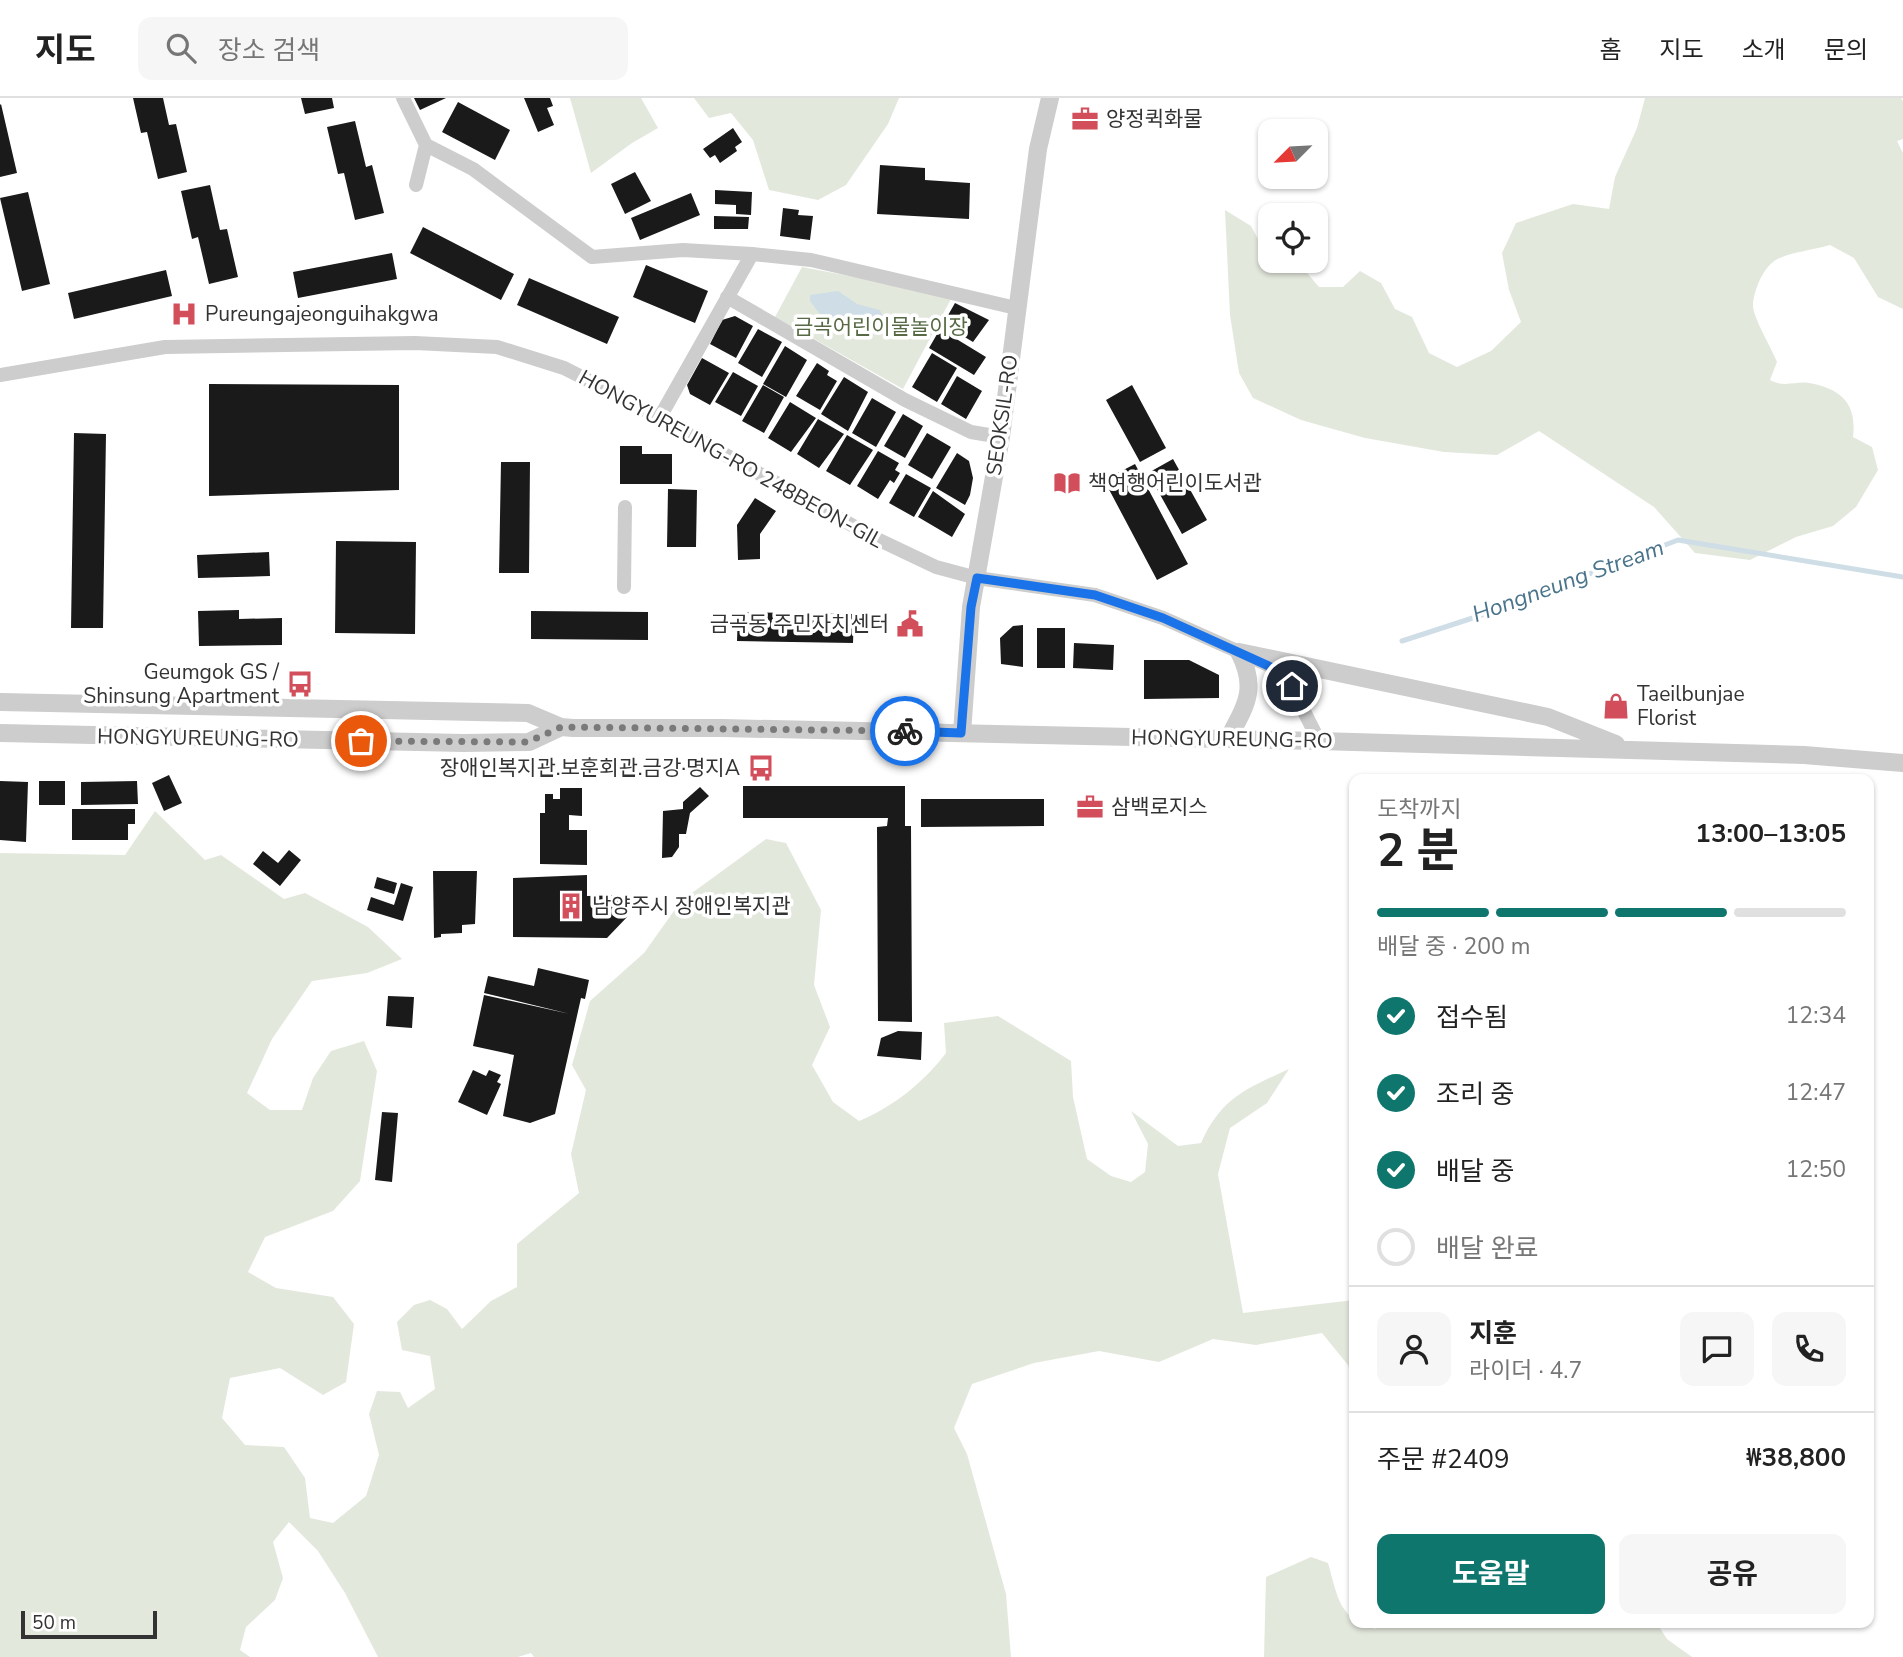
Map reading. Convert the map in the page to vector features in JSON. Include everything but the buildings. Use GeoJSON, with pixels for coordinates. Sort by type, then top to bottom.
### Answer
{"type":"FeatureCollection","features":[{"type":"Feature","properties":{"kind":"street"},"geometry":{"type":"LineString","coordinates":[[403,98],[426,145],[473,169],[592,257],[683,250],[811,260],[1016,308]]}},
{"type":"Feature","properties":{"kind":"street","name":"SEOKSIL-RO"},"geometry":{"type":"LineString","coordinates":[[961,733],[971,607],[1001,438],[1038,149],[1050,98]]}},
{"type":"Feature","properties":{"kind":"street"},"geometry":{"type":"LineString","coordinates":[[416,185],[426,145]]}},
{"type":"Feature","properties":{"kind":"street"},"geometry":{"type":"LineString","coordinates":[[660,417],[752,254]]}},
{"type":"Feature","properties":{"kind":"street"},"geometry":{"type":"LineString","coordinates":[[727,297],[905,400],[971,432],[1001,438]]}},
{"type":"Feature","properties":{"kind":"street","name":"HONGYUREUNG-RO 248BEON-GIL"},"geometry":{"type":"LineString","coordinates":[[0,375],[165,347],[415,343],[497,347],[564,368],[660,417],[875,538],[936,567],[977,578],[1095,595],[1163,618],[1284,673],[1319,741]]}},
{"type":"Feature","properties":{"kind":"street"},"geometry":{"type":"LineString","coordinates":[[624,587],[625,507]]}},
{"type":"Feature","properties":{"kind":"street"},"geometry":{"type":"LineString","coordinates":[[1228,739],[1249,699],[1249,672],[1239,652]]}},
{"type":"Feature","properties":{"kind":"street"},"geometry":{"type":"LineString","coordinates":[[1239,652],[1548,717],[1629,750]]}},
{"type":"Feature","properties":{"kind":"street","name":"HONGYUREUNG-RO"},"geometry":{"type":"LineString","coordinates":[[0,702],[528,713],[561,727],[1319,741],[1804,755],[1903,763]]}},
{"type":"Feature","properties":{"kind":"street","name":"HONGYUREUNG-RO"},"geometry":{"type":"LineString","coordinates":[[0,733],[464,743],[528,742],[561,727]]}},
{"type":"Feature","properties":{"kind":"green space"},"geometry":{"type":"Polygon","coordinates":[[[570,98],[641,98],[658,128],[591,173],[570,98]]]}},
{"type":"Feature","properties":{"kind":"green space"},"geometry":{"type":"Polygon","coordinates":[[[694,98],[899,98],[888,124],[846,185],[818,200],[769,190],[753,140],[731,113],[709,118],[694,98]]]}},
{"type":"Feature","properties":{"kind":"green space"},"geometry":{"type":"Polygon","coordinates":[[[1645,98],[1901,98],[1903,101],[1903,139],[1897,141],[1903,153],[1903,309],[1878,297],[1854,258],[1830,245],[1791,254],[1773,262],[1762,276],[1753,301],[1756,318],[1777,362],[1770,380],[1785,384],[1809,383],[1838,394],[1850,407],[1854,425],[1853,437],[1872,447],[1878,470],[1856,507],[1833,526],[1796,537],[1750,560],[1695,553],[1654,507],[1539,431],[1497,455],[1444,452],[1365,438],[1301,420],[1253,398],[1239,373],[1230,315],[1225,210],[1251,226],[1258,239],[1258,273],[1307,273],[1319,287],[1343,287],[1360,271],[1381,283],[1395,309],[1412,317],[1429,353],[1457,367],[1491,351],[1521,322],[1509,290],[1502,253],[1516,223],[1573,204],[1609,209],[1615,177],[1637,128],[1645,98]]]}},
{"type":"Feature","properties":{"kind":"green space","name":"금곡어린이물놀이장"},"geometry":{"type":"Polygon","coordinates":[[[802,267],[951,299],[903,389],[775,317],[802,267]]]}},
{"type":"Feature","properties":{"kind":"green space"},"geometry":{"type":"Polygon","coordinates":[[[155,811],[205,860],[221,855],[284,899],[305,893],[368,927],[402,959],[367,973],[312,981],[272,1039],[247,1093],[270,1110],[302,1110],[313,1078],[331,1051],[364,1041],[377,1071],[360,1181],[333,1211],[265,1237],[248,1272],[276,1288],[333,1297],[354,1324],[346,1382],[323,1395],[280,1368],[230,1378],[222,1418],[245,1445],[284,1447],[305,1478],[310,1518],[333,1523],[366,1496],[379,1455],[369,1414],[377,1391],[400,1392],[408,1408],[435,1389],[430,1356],[402,1350],[397,1322],[414,1305],[430,1300],[447,1309],[462,1329],[491,1301],[517,1287],[517,1244],[579,1193],[571,1154],[586,1090],[572,1065],[590,1001],[644,953],[681,901],[766,839],[786,843],[821,910],[814,985],[830,1027],[812,1065],[833,1102],[859,1121],[896,1101],[918,1084],[937,1064],[946,1053],[944,1023],[998,1016],[1071,1061],[1073,1097],[1087,1159],[1111,1176],[1131,1182],[1145,1172],[1148,1144],[1131,1111],[1178,1146],[1201,1143],[1226,1105],[1248,1089],[1289,1069],[1267,1103],[1230,1128],[1218,1174],[1243,1313],[1349,1301],[1349,1368],[1322,1333],[1256,1345],[1213,1339],[1159,1362],[1099,1351],[1034,1363],[972,1384],[954,1428],[967,1454],[1006,1594],[1011,1657],[534,1657],[531,1653],[518,1657],[378,1657],[345,1593],[318,1551],[289,1522],[273,1542],[283,1578],[275,1600],[246,1627],[240,1650],[250,1657],[0,1657],[0,853],[125,855],[155,811]]]}},
{"type":"Feature","properties":{"kind":"green space"},"geometry":{"type":"Polygon","coordinates":[[[1311,1557],[1328,1563],[1338,1597],[1349,1615],[1349,1628],[1660,1628],[1667,1639],[1692,1657],[1264,1657],[1266,1577],[1311,1557]]]}},
{"type":"Feature","properties":{"kind":"shaded area"},"geometry":{"type":"Polygon","coordinates":[[[838,291],[857,304],[880,310],[883,317],[878,329],[855,329],[841,334],[826,322],[810,301],[810,295],[838,291]]]}},
{"type":"Feature","properties":{"kind":"waterway","name":"Hongneung Stream"},"geometry":{"type":"LineString","coordinates":[[1402,641],[1482,615],[1678,540],[1903,577]]}},
{"type":"Feature","properties":{"kind":"way so far"},"geometry":{"type":"LineString","coordinates":[[361,741],[528,742],[561,727],[905,731]]}},
{"type":"Feature","properties":{"kind":"place","name":"양정퀵화물"},"geometry":{"type":"Point","coordinates":[1085,119]}},
{"type":"Feature","properties":{"kind":"place","name":"Pureungajeonguihakgwa"},"geometry":{"type":"Point","coordinates":[184,314]}},
{"type":"Feature","properties":{"kind":"place","name":"책여행어린이도서관"},"geometry":{"type":"Point","coordinates":[1067,483]}},
{"type":"Feature","properties":{"kind":"place","name":"금곡동 주민자치센터"},"geometry":{"type":"Point","coordinates":[910,624]}},
{"type":"Feature","properties":{"kind":"place","name":"Geumgok GS / Shinsung Apartment"},"geometry":{"type":"Point","coordinates":[300,684]}},
{"type":"Feature","properties":{"kind":"place","name":"Taeilbunjae Florist"},"geometry":{"type":"Point","coordinates":[1616,706]}},
{"type":"Feature","properties":{"kind":"place","name":"장애인복지관.보훈회관.금강·명지A"},"geometry":{"type":"Point","coordinates":[761,768]}},
{"type":"Feature","properties":{"kind":"place","name":"삼백로지스"},"geometry":{"type":"Point","coordinates":[1090,807]}},
{"type":"Feature","properties":{"kind":"place","name":"남양주시 장애인복지관"},"geometry":{"type":"Point","coordinates":[571,906]}},
{"type":"Feature","properties":{"kind":"route"},"geometry":{"type":"LineString","coordinates":[[905,731],[961,733],[971,607],[977,578],[1095,595],[1163,618],[1284,673],[1292,686]]}}]}
